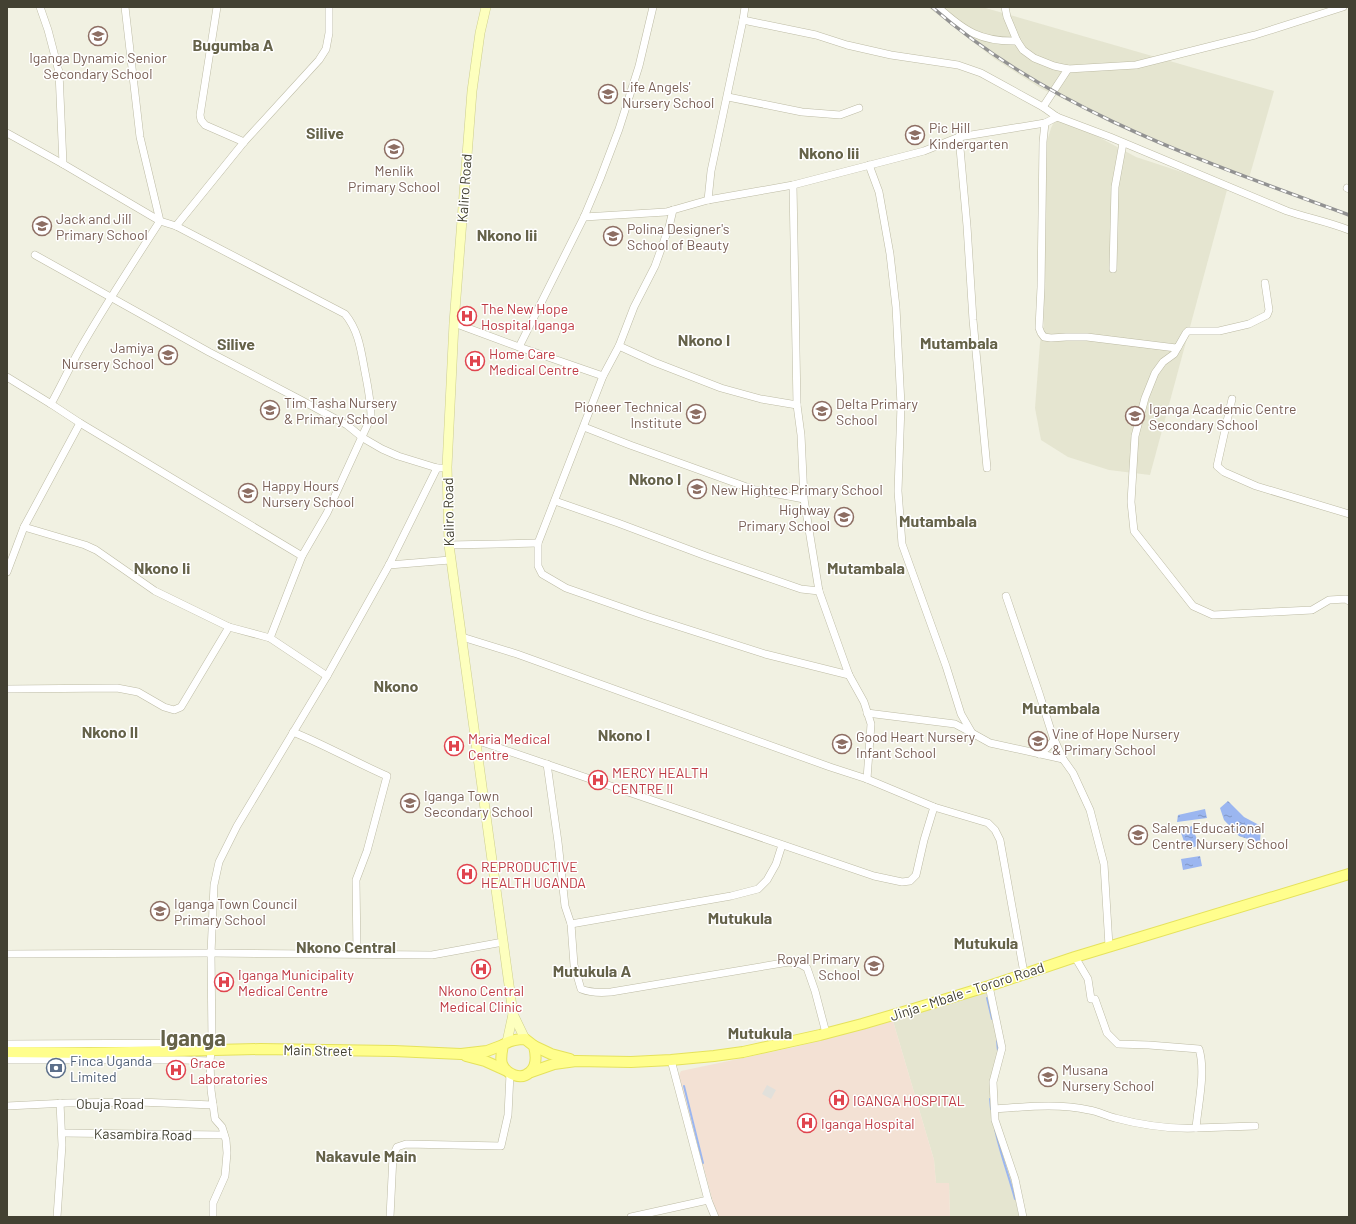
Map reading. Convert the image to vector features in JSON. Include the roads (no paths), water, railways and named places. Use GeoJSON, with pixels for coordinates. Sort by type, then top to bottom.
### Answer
{"type":"FeatureCollection","features":[{"type":"Feature","properties":{"kind":"main road","name":"Kaliro Road"},"geometry":{"type":"LineString","coordinates":[[486,7],[480,33],[472,91],[454,323],[447,467],[449,545],[513,1014],[525,1039]]}},
{"type":"Feature","properties":{"kind":"main road","name":"Jinja - Mbale - Tororo Road"},"geometry":{"type":"LineString","coordinates":[[531,1072],[554,1064],[576,1061],[631,1062],[714,1056],[743,1052],[826,1033],[862,1024],[989,986],[1024,973],[1109,946],[1349,874]]}},
{"type":"Feature","properties":{"kind":"main road","name":"Kaliro Road"},"geometry":{"type":"LineString","coordinates":[[505,1044],[513,1014]]}},
{"type":"Feature","properties":{"kind":"main road"},"geometry":{"type":"LineString","coordinates":[[525,1039],[534,1046],[535,1060],[531,1072],[521,1076],[508,1072],[485,1061],[461,1054],[487,1051],[515,1040],[525,1039]]}},
{"type":"Feature","properties":{"kind":"main road"},"geometry":{"type":"LineString","coordinates":[[505,1044],[502,1063],[508,1072]]}},
{"type":"Feature","properties":{"kind":"main road","name":"Main Street"},"geometry":{"type":"LineString","coordinates":[[7,1052],[89,1053],[212,1046],[260,1049],[394,1051],[461,1054]]}},
{"type":"Feature","properties":{"kind":"main road","name":"Jinja - Mbale - Tororo Road"},"geometry":{"type":"LineString","coordinates":[[534,1046],[551,1054],[576,1061]]}},
{"type":"Feature","properties":{"kind":"street"},"geometry":{"type":"LineString","coordinates":[[40,7],[48,30],[59,72],[63,164]]}},
{"type":"Feature","properties":{"kind":"street"},"geometry":{"type":"LineString","coordinates":[[51,404],[110,297],[136,261],[160,221],[140,137],[125,7]]}},
{"type":"Feature","properties":{"kind":"street"},"geometry":{"type":"LineString","coordinates":[[216,7],[200,116],[205,125],[244,142]]}},
{"type":"Feature","properties":{"kind":"street"},"geometry":{"type":"LineString","coordinates":[[176,226],[244,142],[319,60],[326,49],[329,33],[329,7]]}},
{"type":"Feature","properties":{"kind":"street"},"geometry":{"type":"LineString","coordinates":[[518,347],[584,217],[600,179],[640,66],[653,7]]}},
{"type":"Feature","properties":{"kind":"street"},"geometry":{"type":"LineString","coordinates":[[708,200],[711,171],[744,20],[745,7]]}},
{"type":"Feature","properties":{"kind":"street"},"geometry":{"type":"LineString","coordinates":[[938,7],[954,22],[977,35],[1001,42],[1017,41]]}},
{"type":"Feature","properties":{"kind":"street"},"geometry":{"type":"LineString","coordinates":[[1005,7],[1007,17],[1017,41],[1023,50],[1034,58],[1054,66],[1068,69],[1136,65],[1255,35],[1343,7]]}},
{"type":"Feature","properties":{"kind":"street"},"geometry":{"type":"LineString","coordinates":[[744,20],[816,35],[847,45],[891,55],[958,65],[981,73],[1043,107],[1057,117],[1287,211],[1349,230]]}},
{"type":"Feature","properties":{"kind":"street"},"geometry":{"type":"LineString","coordinates":[[1043,107],[1068,69]]}},
{"type":"Feature","properties":{"kind":"street"},"geometry":{"type":"LineString","coordinates":[[728,97],[802,112],[840,115],[859,108]]}},
{"type":"Feature","properties":{"kind":"street"},"geometry":{"type":"LineString","coordinates":[[584,217],[673,210],[708,200],[793,185],[924,151],[959,137],[1045,122],[1057,117]]}},
{"type":"Feature","properties":{"kind":"street"},"geometry":{"type":"LineString","coordinates":[[1045,122],[1043,142],[1039,328],[1041,333],[1044,337],[1051,338],[1087,338],[1178,347]]}},
{"type":"Feature","properties":{"kind":"street"},"geometry":{"type":"LineString","coordinates":[[7,133],[160,221],[176,226],[345,314],[351,322],[359,340],[371,402],[371,417],[363,438],[327,513],[302,556],[270,638]]}},
{"type":"Feature","properties":{"kind":"street"},"geometry":{"type":"LineString","coordinates":[[959,137],[973,320],[987,468]]}},
{"type":"Feature","properties":{"kind":"street"},"geometry":{"type":"LineString","coordinates":[[1113,269],[1116,187],[1123,143]]}},
{"type":"Feature","properties":{"kind":"street"},"geometry":{"type":"LineString","coordinates":[[870,165],[879,192],[890,254],[896,307],[901,405],[898,492],[902,544],[946,666],[961,714],[972,733]]}},
{"type":"Feature","properties":{"kind":"street"},"geometry":{"type":"LineString","coordinates":[[793,185],[797,405],[801,442],[804,500],[820,591],[849,675],[864,702],[871,724],[867,779]]}},
{"type":"Feature","properties":{"kind":"street"},"geometry":{"type":"LineString","coordinates":[[673,210],[669,227],[654,266],[634,307],[619,346],[603,376],[538,543],[538,566],[542,574],[566,588],[765,654],[849,675]]}},
{"type":"Feature","properties":{"kind":"street"},"geometry":{"type":"LineString","coordinates":[[35,255],[208,352],[347,425],[363,438],[398,456],[438,468],[447,467]]}},
{"type":"Feature","properties":{"kind":"street"},"geometry":{"type":"LineString","coordinates":[[1265,283],[1269,310],[1267,315],[1249,324],[1219,331],[1188,331],[1174,354],[1163,362],[1154,373],[1145,398],[1135,436],[1131,502],[1134,532],[1193,606],[1213,615],[1312,610],[1328,600],[1346,599],[1349,601]]}},
{"type":"Feature","properties":{"kind":"street"},"geometry":{"type":"LineString","coordinates":[[454,323],[603,376]]}},
{"type":"Feature","properties":{"kind":"street"},"geometry":{"type":"LineString","coordinates":[[619,346],[654,362],[721,388],[761,399],[797,405]]}},
{"type":"Feature","properties":{"kind":"street"},"geometry":{"type":"LineString","coordinates":[[7,378],[302,556]]}},
{"type":"Feature","properties":{"kind":"street"},"geometry":{"type":"LineString","coordinates":[[1232,400],[1217,466],[1224,472],[1256,486],[1349,514]]}},
{"type":"Feature","properties":{"kind":"street"},"geometry":{"type":"LineString","coordinates":[[7,572],[24,527],[80,423]]}},
{"type":"Feature","properties":{"kind":"street"},"geometry":{"type":"LineString","coordinates":[[584,427],[755,490],[804,500]]}},
{"type":"Feature","properties":{"kind":"street"},"geometry":{"type":"LineString","coordinates":[[213,1217],[213,1203],[225,1176],[227,1153],[226,1140],[222,1127],[215,1119],[210,1061],[212,1046],[211,953],[214,886],[219,862],[236,826],[327,676],[389,565],[438,468]]}},
{"type":"Feature","properties":{"kind":"street"},"geometry":{"type":"LineString","coordinates":[[555,501],[801,589],[820,591]]}},
{"type":"Feature","properties":{"kind":"street"},"geometry":{"type":"LineString","coordinates":[[24,527],[85,545],[96,550],[155,591],[229,627],[270,638],[327,676]]}},
{"type":"Feature","properties":{"kind":"street"},"geometry":{"type":"LineString","coordinates":[[449,545],[538,543]]}},
{"type":"Feature","properties":{"kind":"street"},"geometry":{"type":"LineString","coordinates":[[389,565],[450,560]]}},
{"type":"Feature","properties":{"kind":"street"},"geometry":{"type":"LineString","coordinates":[[1006,596],[1054,740],[1063,759],[1073,773],[1090,810],[1104,864],[1109,946]]}},
{"type":"Feature","properties":{"kind":"street"},"geometry":{"type":"LineString","coordinates":[[7,689],[117,688],[138,692],[164,707],[174,710],[181,707],[229,627]]}},
{"type":"Feature","properties":{"kind":"street"},"geometry":{"type":"LineString","coordinates":[[462,637],[517,654],[867,779],[934,807],[988,823],[995,830],[1000,840],[1024,973]]}},
{"type":"Feature","properties":{"kind":"street"},"geometry":{"type":"LineString","coordinates":[[868,713],[955,724],[990,743],[1063,759]]}},
{"type":"Feature","properties":{"kind":"street"},"geometry":{"type":"LineString","coordinates":[[293,732],[387,776],[367,851],[356,880],[357,953]]}},
{"type":"Feature","properties":{"kind":"street"},"geometry":{"type":"LineString","coordinates":[[476,740],[874,876],[902,882],[910,881],[916,875],[924,840],[934,807]]}},
{"type":"Feature","properties":{"kind":"street"},"geometry":{"type":"LineString","coordinates":[[1039,754],[1048,748],[1054,740]]}},
{"type":"Feature","properties":{"kind":"street"},"geometry":{"type":"LineString","coordinates":[[547,764],[565,906],[571,924],[574,965],[581,989],[588,992],[611,992],[789,962],[800,964],[807,968],[815,991],[826,1033]]}},
{"type":"Feature","properties":{"kind":"street"},"geometry":{"type":"LineString","coordinates":[[571,924],[731,896],[758,889],[767,880],[776,864],[782,845]]}},
{"type":"Feature","properties":{"kind":"street"},"geometry":{"type":"LineString","coordinates":[[7,954],[357,953],[432,955],[503,942]]}},
{"type":"Feature","properties":{"kind":"street"},"geometry":{"type":"LineString","coordinates":[[1074,957],[1088,979],[1091,999],[1095,999],[1107,1033],[1118,1044],[1199,1049],[1202,1058],[1202,1073],[1196,1128]]}},
{"type":"Feature","properties":{"kind":"street"},"geometry":{"type":"LineString","coordinates":[[989,986],[1002,1048],[993,1082],[995,1120],[1015,1179],[1023,1217]]}},
{"type":"Feature","properties":{"kind":"street","name":"Main Street"},"geometry":{"type":"LineString","coordinates":[[7,1044],[212,1046]]}},
{"type":"Feature","properties":{"kind":"street"},"geometry":{"type":"LineString","coordinates":[[7,1060],[210,1061]]}},
{"type":"Feature","properties":{"kind":"street"},"geometry":{"type":"LineString","coordinates":[[671,1060],[708,1200],[715,1217]]}},
{"type":"Feature","properties":{"kind":"street"},"geometry":{"type":"LineString","coordinates":[[390,1217],[393,1156],[397,1147],[406,1144],[501,1146],[508,1115],[508,1072]]}},
{"type":"Feature","properties":{"kind":"street","name":"Obuja Road"},"geometry":{"type":"LineString","coordinates":[[7,1106],[60,1103],[139,1102],[213,1105]]}},
{"type":"Feature","properties":{"kind":"street"},"geometry":{"type":"LineString","coordinates":[[57,1217],[62,1133],[60,1103]]}},
{"type":"Feature","properties":{"kind":"street"},"geometry":{"type":"LineString","coordinates":[[995,1109],[1054,1106],[1088,1109],[1114,1118],[1153,1125],[1184,1128],[1255,1126]]}},
{"type":"Feature","properties":{"kind":"street","name":"Kasambira Road"},"geometry":{"type":"LineString","coordinates":[[62,1133],[224,1135]]}},
{"type":"Feature","properties":{"kind":"street"},"geometry":{"type":"LineString","coordinates":[[631,1217],[708,1200]]}},
{"type":"Feature","properties":{"kind":"water"},"geometry":{"type":"Polygon","coordinates":[[[1228,801],[1244,817],[1261,826],[1260,843],[1239,836],[1224,820],[1220,808],[1228,801]]]}},
{"type":"Feature","properties":{"kind":"water"},"geometry":{"type":"Polygon","coordinates":[[[1205,809],[1207,818],[1177,822],[1178,815],[1205,809]]]}},
{"type":"Feature","properties":{"kind":"water"},"geometry":{"type":"Polygon","coordinates":[[[1192,826],[1199,845],[1187,850],[1180,830],[1192,826]]]}},
{"type":"Feature","properties":{"kind":"water"},"geometry":{"type":"Polygon","coordinates":[[[1200,856],[1202,866],[1183,870],[1181,859],[1200,856]]]}},
{"type":"Feature","properties":{"kind":"waterway"},"geometry":{"type":"LineString","coordinates":[[987,998],[992,1019]]}},
{"type":"Feature","properties":{"kind":"waterway"},"geometry":{"type":"LineString","coordinates":[[997,1041],[998,1051]]}},
{"type":"Feature","properties":{"kind":"waterway"},"geometry":{"type":"LineString","coordinates":[[684,1086],[703,1163]]}},
{"type":"Feature","properties":{"kind":"waterway"},"geometry":{"type":"LineString","coordinates":[[990,1099],[991,1109]]}},
{"type":"Feature","properties":{"kind":"waterway"},"geometry":{"type":"LineString","coordinates":[[995,1129],[1015,1199]]}},
{"type":"Feature","properties":{"kind":"railway"},"geometry":{"type":"LineString","coordinates":[[932,7],[978,44],[1027,76],[1130,130],[1184,153],[1349,215]]}},
{"type":"Feature","properties":{"kind":"place","name":"Iganga Dynamic Senior Secondary School"},"geometry":{"type":"Point","coordinates":[98,36]}},
{"type":"Feature","properties":{"kind":"place","name":"Life Angels' Nursery School"},"geometry":{"type":"Point","coordinates":[608,94]}},
{"type":"Feature","properties":{"kind":"place","name":"Pic Hill Kindergarten"},"geometry":{"type":"Point","coordinates":[915,135]}},
{"type":"Feature","properties":{"kind":"place","name":"Menlik Primary School"},"geometry":{"type":"Point","coordinates":[394,149]}},
{"type":"Feature","properties":{"kind":"place","name":"Jack and Jill Primary School"},"geometry":{"type":"Point","coordinates":[42,226]}},
{"type":"Feature","properties":{"kind":"place","name":"Polina Designer's School of Beauty"},"geometry":{"type":"Point","coordinates":[613,236]}},
{"type":"Feature","properties":{"kind":"place","name":"The New Hope Hospital Iganga"},"geometry":{"type":"Point","coordinates":[467,316]}},
{"type":"Feature","properties":{"kind":"place","name":"Jamiya Nursery School"},"geometry":{"type":"Point","coordinates":[168,355]}},
{"type":"Feature","properties":{"kind":"place","name":"Home Care Medical Centre"},"geometry":{"type":"Point","coordinates":[475,361]}},
{"type":"Feature","properties":{"kind":"place","name":"Tim Tasha Nursery & Primary School"},"geometry":{"type":"Point","coordinates":[270,410]}},
{"type":"Feature","properties":{"kind":"place","name":"Delta Primary School"},"geometry":{"type":"Point","coordinates":[822,411]}},
{"type":"Feature","properties":{"kind":"place","name":"Pioneer Technical Institute"},"geometry":{"type":"Point","coordinates":[696,414]}},
{"type":"Feature","properties":{"kind":"place","name":"Iganga Academic Centre Secondary School"},"geometry":{"type":"Point","coordinates":[1135,416]}},
{"type":"Feature","properties":{"kind":"place","name":"New Hightec Primary School"},"geometry":{"type":"Point","coordinates":[697,489]}},
{"type":"Feature","properties":{"kind":"place","name":"Happy Hours Nursery School"},"geometry":{"type":"Point","coordinates":[248,493]}},
{"type":"Feature","properties":{"kind":"place","name":"Highway Primary School"},"geometry":{"type":"Point","coordinates":[844,517]}},
{"type":"Feature","properties":{"kind":"place","name":"Vine of Hope Nursery & Primary School"},"geometry":{"type":"Point","coordinates":[1038,741]}},
{"type":"Feature","properties":{"kind":"place","name":"Good Heart Nursery Infant School"},"geometry":{"type":"Point","coordinates":[842,744]}},
{"type":"Feature","properties":{"kind":"place","name":"Maria Medical Centre"},"geometry":{"type":"Point","coordinates":[454,746]}},
{"type":"Feature","properties":{"kind":"place","name":"MERCY HEALTH CENTRE II"},"geometry":{"type":"Point","coordinates":[598,780]}},
{"type":"Feature","properties":{"kind":"place","name":"Iganga Town Secondary School"},"geometry":{"type":"Point","coordinates":[410,803]}},
{"type":"Feature","properties":{"kind":"place","name":"Salem Educational Centre Nursery School"},"geometry":{"type":"Point","coordinates":[1138,835]}},
{"type":"Feature","properties":{"kind":"place","name":"REPRODUCTIVE HEALTH UGANDA"},"geometry":{"type":"Point","coordinates":[467,874]}},
{"type":"Feature","properties":{"kind":"place","name":"Iganga Town Council Primary School"},"geometry":{"type":"Point","coordinates":[160,911]}},
{"type":"Feature","properties":{"kind":"place","name":"Royal Primary School"},"geometry":{"type":"Point","coordinates":[874,966]}},
{"type":"Feature","properties":{"kind":"place","name":"Nkono Central Medical Clinic"},"geometry":{"type":"Point","coordinates":[481,969]}},
{"type":"Feature","properties":{"kind":"place","name":"Iganga Municipality Medical Centre"},"geometry":{"type":"Point","coordinates":[224,982]}},
{"type":"Feature","properties":{"kind":"place","name":"Finca Uganda Limited"},"geometry":{"type":"Point","coordinates":[56,1068]}},
{"type":"Feature","properties":{"kind":"place","name":"Grace Laboratories"},"geometry":{"type":"Point","coordinates":[176,1070]}},
{"type":"Feature","properties":{"kind":"place","name":"Musana Nursery School"},"geometry":{"type":"Point","coordinates":[1048,1077]}},
{"type":"Feature","properties":{"kind":"place","name":"IGANGA HOSPITAL"},"geometry":{"type":"Point","coordinates":[839,1100]}},
{"type":"Feature","properties":{"kind":"place","name":"Iganga Hospital"},"geometry":{"type":"Point","coordinates":[807,1123]}},
{"type":"Feature","properties":{"kind":"district","name":"Bugumba A"},"geometry":{"type":"Point","coordinates":[233,44]}},
{"type":"Feature","properties":{"kind":"district","name":"Silive"},"geometry":{"type":"Point","coordinates":[325,132]}},
{"type":"Feature","properties":{"kind":"district","name":"Nkono Iii"},"geometry":{"type":"Point","coordinates":[829,152]}},
{"type":"Feature","properties":{"kind":"district","name":"Nkono Iii"},"geometry":{"type":"Point","coordinates":[507,234]}},
{"type":"Feature","properties":{"kind":"district","name":"Nkono I"},"geometry":{"type":"Point","coordinates":[704,339]}},
{"type":"Feature","properties":{"kind":"district","name":"Mutambala"},"geometry":{"type":"Point","coordinates":[959,342]}},
{"type":"Feature","properties":{"kind":"district","name":"Silive"},"geometry":{"type":"Point","coordinates":[236,343]}},
{"type":"Feature","properties":{"kind":"district","name":"Nkono I"},"geometry":{"type":"Point","coordinates":[655,478]}},
{"type":"Feature","properties":{"kind":"district","name":"Mutambala"},"geometry":{"type":"Point","coordinates":[938,520]}},
{"type":"Feature","properties":{"kind":"district","name":"Nkono Ii"},"geometry":{"type":"Point","coordinates":[162,567]}},
{"type":"Feature","properties":{"kind":"district","name":"Mutambala"},"geometry":{"type":"Point","coordinates":[866,567]}},
{"type":"Feature","properties":{"kind":"district","name":"Nkono"},"geometry":{"type":"Point","coordinates":[396,685]}},
{"type":"Feature","properties":{"kind":"district","name":"Mutambala"},"geometry":{"type":"Point","coordinates":[1061,707]}},
{"type":"Feature","properties":{"kind":"district","name":"Nkono II"},"geometry":{"type":"Point","coordinates":[110,731]}},
{"type":"Feature","properties":{"kind":"district","name":"Nkono I"},"geometry":{"type":"Point","coordinates":[624,734]}},
{"type":"Feature","properties":{"kind":"district","name":"Mutukula"},"geometry":{"type":"Point","coordinates":[740,917]}},
{"type":"Feature","properties":{"kind":"district","name":"Mutukula"},"geometry":{"type":"Point","coordinates":[986,942]}},
{"type":"Feature","properties":{"kind":"district","name":"Nkono Central"},"geometry":{"type":"Point","coordinates":[346,946]}},
{"type":"Feature","properties":{"kind":"district","name":"Mutukula A"},"geometry":{"type":"Point","coordinates":[592,970]}},
{"type":"Feature","properties":{"kind":"district","name":"Mutukula"},"geometry":{"type":"Point","coordinates":[760,1032]}},
{"type":"Feature","properties":{"kind":"district","name":"Iganga"},"geometry":{"type":"Point","coordinates":[193,1037]}},
{"type":"Feature","properties":{"kind":"district","name":"Nakavule Main"},"geometry":{"type":"Point","coordinates":[366,1155]}}]}
